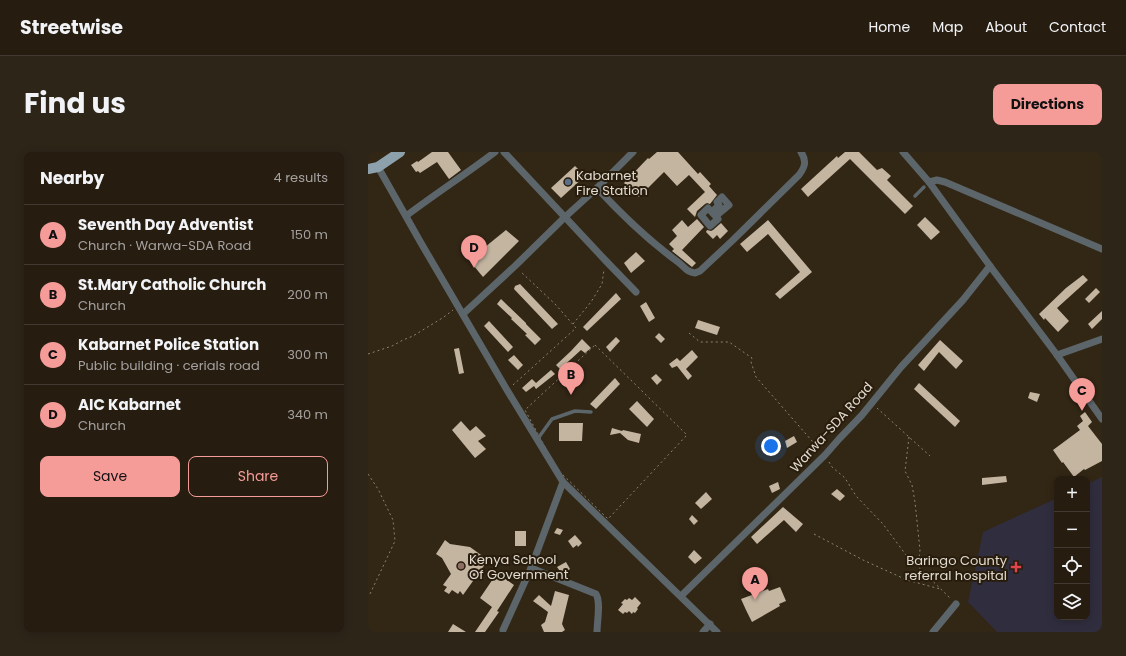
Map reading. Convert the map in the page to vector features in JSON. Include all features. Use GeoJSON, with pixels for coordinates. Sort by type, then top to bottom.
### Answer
{"type":"FeatureCollection","features":[{"type":"Feature","properties":{"kind":"main road"},"geometry":{"type":"LineString","coordinates":[[368,169],[378,167],[400,152]]}},
{"type":"Feature","properties":{"kind":"street"},"geometry":{"type":"LineString","coordinates":[[406,216],[433,195],[470,171],[495,152]]}},
{"type":"Feature","properties":{"kind":"street"},"geometry":{"type":"LineString","coordinates":[[504,152],[636,292]]}},
{"type":"Feature","properties":{"kind":"street"},"geometry":{"type":"LineString","coordinates":[[463,314],[597,188],[633,152]]}},
{"type":"Feature","properties":{"kind":"street"},"geometry":{"type":"LineString","coordinates":[[597,188],[650,240],[689,272],[695,273],[700,271],[733,240],[799,174],[804,168],[805,163],[801,152]]}},
{"type":"Feature","properties":{"kind":"street"},"geometry":{"type":"LineString","coordinates":[[903,152],[1057,355],[1102,419]]}},
{"type":"Feature","properties":{"kind":"street"},"geometry":{"type":"LineString","coordinates":[[378,167],[541,448],[563,482],[717,632]]}},
{"type":"Feature","properties":{"kind":"street"},"geometry":{"type":"LineString","coordinates":[[926,184],[936,180],[945,182],[1102,249]]}},
{"type":"Feature","properties":{"kind":"street","name":"Warwa-SDA Road"},"geometry":{"type":"LineString","coordinates":[[681,596],[825,455],[838,439],[862,415],[901,367],[963,300],[990,266]]}},
{"type":"Feature","properties":{"kind":"street"},"geometry":{"type":"LineString","coordinates":[[1057,355],[1102,339]]}},
{"type":"Feature","properties":{"kind":"street"},"geometry":{"type":"LineString","coordinates":[[503,630],[531,568],[563,482]]}},
{"type":"Feature","properties":{"kind":"street"},"geometry":{"type":"LineString","coordinates":[[531,568],[596,594],[599,603],[597,632]]}},
{"type":"Feature","properties":{"kind":"street"},"geometry":{"type":"LineString","coordinates":[[933,632],[956,604]]}},
{"type":"Feature","properties":{"kind":"street"},"geometry":{"type":"LineString","coordinates":[[703,632],[710,624]]}},
{"type":"Feature","properties":{"kind":"lane"},"geometry":{"type":"LineString","coordinates":[[915,196],[926,184]]}},
{"type":"Feature","properties":{"kind":"lane"},"geometry":{"type":"LineString","coordinates":[[539,437],[552,419],[575,411],[591,412]]}},
{"type":"Feature","properties":{"kind":"path"},"geometry":{"type":"LineString","coordinates":[[573,325],[591,302],[602,284],[606,261]]}},
{"type":"Feature","properties":{"kind":"path"},"geometry":{"type":"LineString","coordinates":[[507,390],[576,328],[556,304],[515,266]]}},
{"type":"Feature","properties":{"kind":"path"},"geometry":{"type":"LineString","coordinates":[[368,354],[392,346],[413,336],[444,317],[458,306]]}},
{"type":"Feature","properties":{"kind":"path"},"geometry":{"type":"LineString","coordinates":[[689,333],[700,342],[729,342],[752,358],[751,362],[756,377],[825,455],[832,467],[845,478],[856,496],[883,524],[906,555],[956,604]]}},
{"type":"Feature","properties":{"kind":"path"},"geometry":{"type":"LineString","coordinates":[[595,346],[687,435],[608,519],[556,469],[539,437],[525,410],[595,346]]}},
{"type":"Feature","properties":{"kind":"path"},"geometry":{"type":"LineString","coordinates":[[871,403],[930,456]]}},
{"type":"Feature","properties":{"kind":"path"},"geometry":{"type":"LineString","coordinates":[[909,437],[905,471],[912,485],[915,502],[920,550],[918,566]]}},
{"type":"Feature","properties":{"kind":"path"},"geometry":{"type":"LineString","coordinates":[[368,474],[378,489],[394,520],[395,541],[370,594],[368,594]]}},
{"type":"Feature","properties":{"kind":"path"},"geometry":{"type":"LineString","coordinates":[[814,534],[863,560],[907,580],[941,589]]}},
{"type":"Feature","properties":{"kind":"shaded area","name":"Baringo County referral hospital"},"geometry":{"type":"Polygon","coordinates":[[[1102,477],[1102,632],[997,632],[968,602],[983,532],[1054,499],[1054,620],[1090,620],[1090,483],[1102,477]]]}},
{"type":"Feature","properties":{"kind":"building"},"geometry":{"type":"Polygon","coordinates":[[[432,152],[448,152],[461,170],[449,179],[437,162],[420,173],[418,171],[416,172],[411,165],[432,152]]]}},
{"type":"Feature","properties":{"kind":"building"},"geometry":{"type":"Polygon","coordinates":[[[657,152],[678,152],[698,174],[700,172],[711,184],[709,186],[717,195],[710,204],[705,204],[697,211],[695,217],[687,209],[705,192],[689,175],[677,186],[664,172],[639,197],[624,183],[648,158],[649,159],[657,152]]]}},
{"type":"Feature","properties":{"kind":"building"},"geometry":{"type":"Polygon","coordinates":[[[845,152],[859,152],[877,170],[882,168],[891,176],[887,180],[913,206],[905,214],[850,159],[808,197],[801,189],[837,156],[838,158],[845,152]]]}},
{"type":"Feature","properties":{"kind":"building","name":"Kabarnet Fire Station"},"geometry":{"type":"Polygon","coordinates":[[[575,166],[585,176],[561,198],[551,188],[575,166]]]}},
{"type":"Feature","properties":{"kind":"building"},"geometry":{"type":"Polygon","coordinates":[[[925,217],[940,232],[931,240],[917,225],[925,217]]]}},
{"type":"Feature","properties":{"kind":"building"},"geometry":{"type":"Polygon","coordinates":[[[697,219],[704,227],[682,250],[696,263],[692,267],[672,251],[674,249],[669,244],[677,236],[672,230],[682,220],[688,227],[697,219]]]}},
{"type":"Feature","properties":{"kind":"building"},"geometry":{"type":"Polygon","coordinates":[[[768,220],[812,272],[780,299],[775,294],[800,272],[768,234],[747,252],[740,244],[768,220]]]}},
{"type":"Feature","properties":{"kind":"building"},"geometry":{"type":"Polygon","coordinates":[[[721,223],[728,231],[720,239],[717,235],[713,239],[706,232],[707,230],[713,230],[721,223]]]}},
{"type":"Feature","properties":{"kind":"building"},"geometry":{"type":"Polygon","coordinates":[[[506,230],[519,241],[483,277],[469,260],[506,230]]]}},
{"type":"Feature","properties":{"kind":"building"},"geometry":{"type":"Polygon","coordinates":[[[636,252],[645,261],[631,273],[624,263],[636,252]]]}},
{"type":"Feature","properties":{"kind":"building"},"geometry":{"type":"Polygon","coordinates":[[[1083,275],[1088,280],[1057,308],[1069,321],[1058,332],[1045,318],[1044,320],[1039,314],[1066,288],[1083,275]]]}},
{"type":"Feature","properties":{"kind":"building"},"geometry":{"type":"Polygon","coordinates":[[[520,284],[558,324],[552,329],[514,289],[515,286],[520,284]]]}},
{"type":"Feature","properties":{"kind":"building"},"geometry":{"type":"Polygon","coordinates":[[[1096,288],[1100,292],[1089,303],[1085,299],[1096,288]]]}},
{"type":"Feature","properties":{"kind":"building"},"geometry":{"type":"Polygon","coordinates":[[[616,293],[621,299],[587,331],[583,327],[616,293]]]}},
{"type":"Feature","properties":{"kind":"building"},"geometry":{"type":"Polygon","coordinates":[[[501,299],[541,339],[535,345],[525,335],[527,334],[497,304],[501,299]]]}},
{"type":"Feature","properties":{"kind":"building"},"geometry":{"type":"Polygon","coordinates":[[[646,302],[655,318],[649,322],[640,306],[646,302]]]}},
{"type":"Feature","properties":{"kind":"building"},"geometry":{"type":"Polygon","coordinates":[[[1102,311],[1102,319],[1092,329],[1088,324],[1102,311]]]}},
{"type":"Feature","properties":{"kind":"building"},"geometry":{"type":"Polygon","coordinates":[[[698,320],[720,327],[717,335],[695,328],[698,320]]]}},
{"type":"Feature","properties":{"kind":"building"},"geometry":{"type":"Polygon","coordinates":[[[489,321],[513,347],[508,352],[484,326],[489,321]]]}},
{"type":"Feature","properties":{"kind":"building"},"geometry":{"type":"Polygon","coordinates":[[[659,333],[665,339],[661,343],[655,337],[659,333]]]}},
{"type":"Feature","properties":{"kind":"building"},"geometry":{"type":"Polygon","coordinates":[[[616,337],[620,341],[610,352],[606,347],[616,337]]]}},
{"type":"Feature","properties":{"kind":"building"},"geometry":{"type":"Polygon","coordinates":[[[582,339],[591,348],[585,353],[581,350],[560,369],[556,365],[582,339]]]}},
{"type":"Feature","properties":{"kind":"building"},"geometry":{"type":"Polygon","coordinates":[[[940,340],[963,361],[956,369],[939,352],[924,371],[918,365],[940,340]]]}},
{"type":"Feature","properties":{"kind":"building"},"geometry":{"type":"Polygon","coordinates":[[[459,348],[464,373],[459,374],[454,349],[459,348]]]}},
{"type":"Feature","properties":{"kind":"building"},"geometry":{"type":"Polygon","coordinates":[[[692,350],[698,357],[686,369],[692,376],[688,380],[677,366],[672,368],[669,364],[677,358],[680,361],[692,350]]]}},
{"type":"Feature","properties":{"kind":"building"},"geometry":{"type":"Polygon","coordinates":[[[514,355],[523,365],[518,370],[508,360],[514,355]]]}},
{"type":"Feature","properties":{"kind":"building"},"geometry":{"type":"Polygon","coordinates":[[[551,370],[555,374],[536,389],[534,386],[526,392],[522,388],[532,379],[536,383],[551,370]]]}},
{"type":"Feature","properties":{"kind":"building"},"geometry":{"type":"Polygon","coordinates":[[[656,374],[662,380],[657,385],[651,378],[656,374]]]}},
{"type":"Feature","properties":{"kind":"building"},"geometry":{"type":"Polygon","coordinates":[[[615,378],[620,384],[596,409],[590,404],[615,378]]]}},
{"type":"Feature","properties":{"kind":"building"},"geometry":{"type":"Polygon","coordinates":[[[919,383],[960,421],[955,427],[914,389],[919,383]]]}},
{"type":"Feature","properties":{"kind":"building"},"geometry":{"type":"Polygon","coordinates":[[[1030,392],[1040,394],[1037,402],[1028,398],[1030,392]]]}},
{"type":"Feature","properties":{"kind":"building"},"geometry":{"type":"Polygon","coordinates":[[[637,401],[654,419],[647,427],[629,409],[637,401]]]}},
{"type":"Feature","properties":{"kind":"building"},"geometry":{"type":"Polygon","coordinates":[[[1085,412],[1092,422],[1088,426],[1102,444],[1102,461],[1085,470],[1084,469],[1073,476],[1053,450],[1080,430],[1077,426],[1083,421],[1080,416],[1085,412]]]}},
{"type":"Feature","properties":{"kind":"building"},"geometry":{"type":"Polygon","coordinates":[[[461,421],[470,431],[476,426],[486,436],[478,441],[486,449],[475,458],[452,430],[461,421]]]}},
{"type":"Feature","properties":{"kind":"building"},"geometry":{"type":"Polygon","coordinates":[[[559,423],[583,423],[582,441],[559,441],[559,423]]]}},
{"type":"Feature","properties":{"kind":"building"},"geometry":{"type":"Polygon","coordinates":[[[612,428],[641,434],[639,443],[628,440],[620,433],[610,435],[612,428]]]}},
{"type":"Feature","properties":{"kind":"building"},"geometry":{"type":"Polygon","coordinates":[[[794,436],[797,442],[787,448],[785,441],[794,436]]]}},
{"type":"Feature","properties":{"kind":"building"},"geometry":{"type":"Polygon","coordinates":[[[1006,476],[1007,482],[982,485],[982,478],[1006,476]]]}},
{"type":"Feature","properties":{"kind":"building"},"geometry":{"type":"Polygon","coordinates":[[[778,482],[780,489],[772,493],[769,486],[778,482]]]}},
{"type":"Feature","properties":{"kind":"building"},"geometry":{"type":"Polygon","coordinates":[[[837,489],[845,496],[840,501],[831,494],[837,489]]]}},
{"type":"Feature","properties":{"kind":"building"},"geometry":{"type":"Polygon","coordinates":[[[706,492],[712,499],[701,509],[695,503],[706,492]]]}},
{"type":"Feature","properties":{"kind":"building"},"geometry":{"type":"Polygon","coordinates":[[[783,507],[803,524],[796,532],[784,520],[757,544],[751,537],[783,507]]]}},
{"type":"Feature","properties":{"kind":"building"},"geometry":{"type":"Polygon","coordinates":[[[692,515],[698,521],[694,525],[689,519],[692,515]]]}},
{"type":"Feature","properties":{"kind":"building"},"geometry":{"type":"Polygon","coordinates":[[[557,528],[563,530],[560,535],[554,533],[557,528]]]}},
{"type":"Feature","properties":{"kind":"building"},"geometry":{"type":"Polygon","coordinates":[[[515,531],[526,531],[526,546],[515,546],[515,531]]]}},
{"type":"Feature","properties":{"kind":"building"},"geometry":{"type":"Polygon","coordinates":[[[575,535],[582,543],[578,547],[577,545],[573,548],[568,541],[575,535]]]}},
{"type":"Feature","properties":{"kind":"building"},"geometry":{"type":"Polygon","coordinates":[[[445,540],[450,544],[470,547],[488,560],[463,595],[460,591],[458,594],[452,590],[449,594],[444,591],[447,587],[443,585],[451,574],[442,558],[436,554],[445,540]]]}},
{"type":"Feature","properties":{"kind":"building"},"geometry":{"type":"Polygon","coordinates":[[[694,550],[702,558],[695,564],[688,557],[694,550]]]}},
{"type":"Feature","properties":{"kind":"building"},"geometry":{"type":"Polygon","coordinates":[[[566,562],[570,569],[562,574],[557,567],[566,562]]]}},
{"type":"Feature","properties":{"kind":"building"},"geometry":{"type":"Polygon","coordinates":[[[497,573],[514,585],[497,611],[499,612],[485,632],[475,632],[492,607],[480,598],[497,573]]]}},
{"type":"Feature","properties":{"kind":"building"},"geometry":{"type":"Polygon","coordinates":[[[780,587],[786,601],[752,622],[741,599],[768,589],[769,591],[780,587]]]}},
{"type":"Feature","properties":{"kind":"building"},"geometry":{"type":"Polygon","coordinates":[[[555,591],[569,595],[562,624],[565,630],[562,632],[544,632],[541,625],[545,622],[548,612],[533,601],[539,595],[551,606],[555,591]]]}},
{"type":"Feature","properties":{"kind":"building"},"geometry":{"type":"Polygon","coordinates":[[[635,597],[641,603],[635,613],[633,612],[632,614],[629,611],[623,614],[618,610],[623,604],[621,603],[625,599],[627,600],[629,598],[632,600],[635,597]]]}},
{"type":"Feature","properties":{"kind":"building"},"geometry":{"type":"Polygon","coordinates":[[[453,624],[466,632],[448,632],[453,624]]]}},
{"type":"Feature","properties":{"kind":"place","name":"Kabarnet Fire Station"},"geometry":{"type":"Point","coordinates":[568,182]}},
{"type":"Feature","properties":{"kind":"place","name":"AIC Kabarnet"},"geometry":{"type":"Point","coordinates":[474,268]}},
{"type":"Feature","properties":{"kind":"place","name":"St.Mary Catholic Church"},"geometry":{"type":"Point","coordinates":[571,395]}},
{"type":"Feature","properties":{"kind":"place","name":"Kabarnet Police Station"},"geometry":{"type":"Point","coordinates":[1082,411]}},
{"type":"Feature","properties":{"kind":"place","name":"Kenya School Of Government"},"geometry":{"type":"Point","coordinates":[461,566]}},
{"type":"Feature","properties":{"kind":"place","name":"Baringo County referral hospital"},"geometry":{"type":"Point","coordinates":[1016,567]}},
{"type":"Feature","properties":{"kind":"place","name":"Seventh Day Adventist"},"geometry":{"type":"Point","coordinates":[755,600]}}]}
